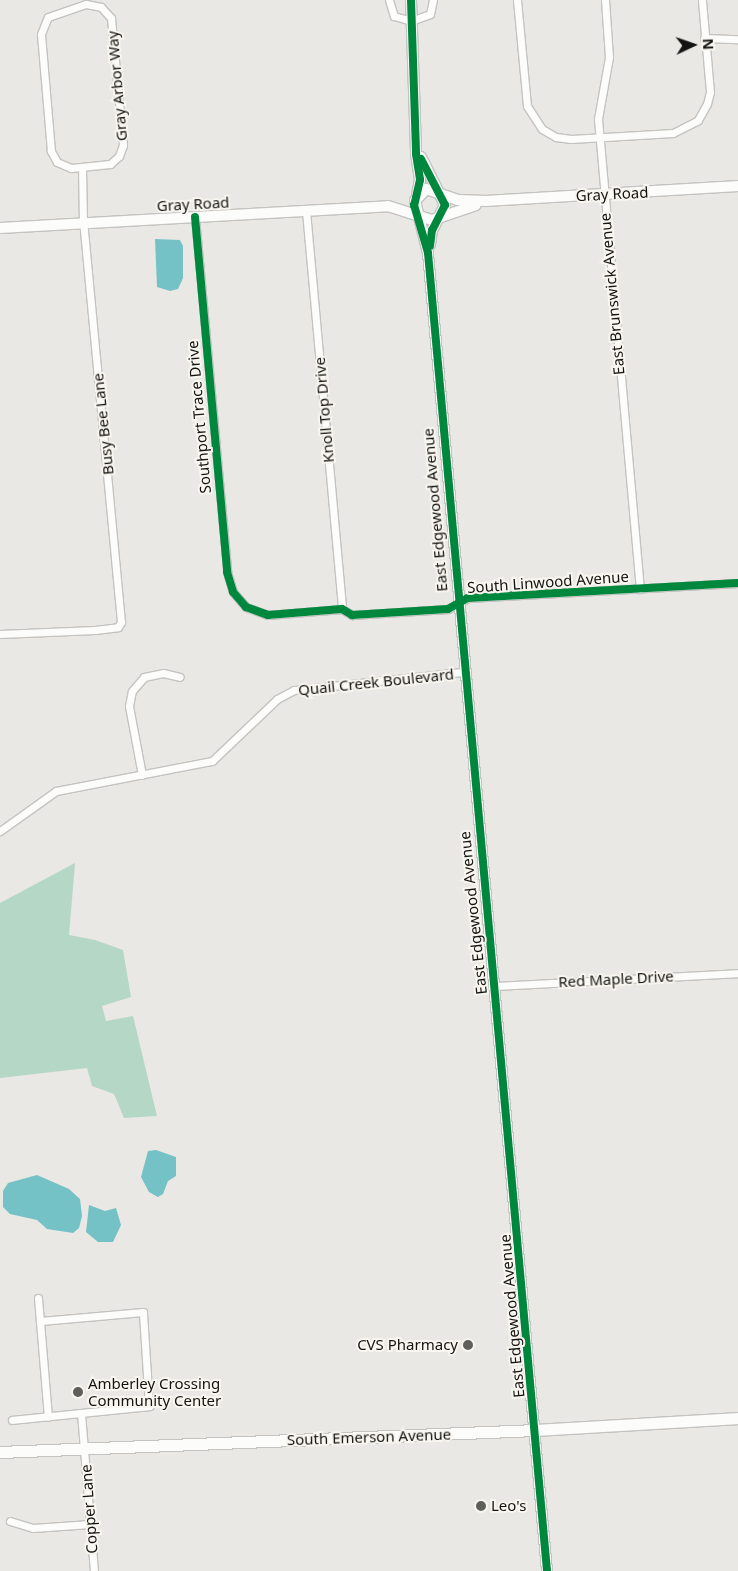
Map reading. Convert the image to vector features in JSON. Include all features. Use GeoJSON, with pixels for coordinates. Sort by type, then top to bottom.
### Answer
{"type":"FeatureCollection","features":[{"type":"Feature","properties":{"kind":"main road"},"geometry":{"type":"LineString","coordinates":[[411,0],[416,147],[420,180],[414,205],[418,214],[427,220],[441,215],[445,205],[416,147]]}},
{"type":"Feature","properties":{"kind":"main road","name":"Gray Road"},"geometry":{"type":"LineString","coordinates":[[440,192],[458,200],[486,201],[738,186]]}},
{"type":"Feature","properties":{"kind":"main road"},"geometry":{"type":"LineString","coordinates":[[417,196],[426,189],[440,192]]}},
{"type":"Feature","properties":{"kind":"main road","name":"Gray Road"},"geometry":{"type":"LineString","coordinates":[[0,228],[388,206],[417,196]]}},
{"type":"Feature","properties":{"kind":"main road","name":"Gray Road"},"geometry":{"type":"LineString","coordinates":[[441,215],[486,201]]}},
{"type":"Feature","properties":{"kind":"main road","name":"Gray Road"},"geometry":{"type":"LineString","coordinates":[[388,206],[418,214]]}},
{"type":"Feature","properties":{"kind":"main road","name":"East Edgewood Avenue"},"geometry":{"type":"LineString","coordinates":[[418,214],[428,253],[463,672],[536,1430],[547,1571]]}},
{"type":"Feature","properties":{"kind":"main road","name":"East Edgewood Avenue"},"geometry":{"type":"LineString","coordinates":[[428,253],[432,230],[441,215]]}},
{"type":"Feature","properties":{"kind":"main road","name":"South Emerson Avenue"},"geometry":{"type":"LineString","coordinates":[[0,1452],[536,1430],[738,1418]]}},
{"type":"Feature","properties":{"kind":"street"},"geometry":{"type":"LineString","coordinates":[[389,0],[394,16],[412,21],[430,14],[433,0]]}},
{"type":"Feature","properties":{"kind":"street"},"geometry":{"type":"LineString","coordinates":[[517,0],[526,100],[532,118],[542,129],[559,138],[673,133],[698,120],[708,104],[710,92],[702,0]]}},
{"type":"Feature","properties":{"kind":"street","name":"East Brunswick Avenue"},"geometry":{"type":"LineString","coordinates":[[605,0],[610,47],[599,108],[602,194],[640,589]]}},
{"type":"Feature","properties":{"kind":"street","name":"Gray Arbor Way"},"geometry":{"type":"LineString","coordinates":[[95,4],[104,8],[111,18],[123,142],[119,156],[110,164],[82,168],[65,167],[52,154],[41,37],[43,25],[48,17],[73,8],[95,4]]}},
{"type":"Feature","properties":{"kind":"street"},"geometry":{"type":"LineString","coordinates":[[704,38],[738,39]]}},
{"type":"Feature","properties":{"kind":"street","name":"Busy Bee Lane"},"geometry":{"type":"LineString","coordinates":[[0,634],[95,630],[120,625],[83,223],[82,168]]}},
{"type":"Feature","properties":{"kind":"street","name":"Knoll Top Drive"},"geometry":{"type":"LineString","coordinates":[[306,211],[342,609]]}},
{"type":"Feature","properties":{"kind":"street","name":"Southport Trace Drive"},"geometry":{"type":"LineString","coordinates":[[195,217],[227,572],[232,592],[246,607]]}},
{"type":"Feature","properties":{"kind":"street","name":"South Linwood Avenue"},"geometry":{"type":"LineString","coordinates":[[246,607],[274,615],[342,609],[352,615],[448,609],[468,598],[738,583]]}},
{"type":"Feature","properties":{"kind":"street","name":"Quail Creek Boulevard"},"geometry":{"type":"LineString","coordinates":[[0,831],[56,792],[212,761],[277,699],[294,690],[463,672]]}},
{"type":"Feature","properties":{"kind":"street"},"geometry":{"type":"LineString","coordinates":[[142,775],[129,706],[132,691],[144,677],[163,673],[180,677]]}},
{"type":"Feature","properties":{"kind":"street","name":"Red Maple Drive"},"geometry":{"type":"LineString","coordinates":[[494,986],[738,973]]}},
{"type":"Feature","properties":{"kind":"street"},"geometry":{"type":"LineString","coordinates":[[38,1298],[48,1417]]}},
{"type":"Feature","properties":{"kind":"street"},"geometry":{"type":"LineString","coordinates":[[12,1420],[149,1406],[143,1312],[40,1321]]}},
{"type":"Feature","properties":{"kind":"street","name":"Copper Lane"},"geometry":{"type":"LineString","coordinates":[[81,1413],[94,1571]]}},
{"type":"Feature","properties":{"kind":"street"},"geometry":{"type":"LineString","coordinates":[[10,1521],[34,1528],[90,1524]]}},
{"type":"Feature","properties":{"kind":"green space"},"geometry":{"type":"Polygon","coordinates":[[[75,863],[69,935],[95,940],[123,950],[131,997],[102,1006],[106,1021],[133,1016],[157,1116],[124,1118],[114,1094],[92,1086],[87,1068],[0,1078],[0,903],[75,863]]]}},
{"type":"Feature","properties":{"kind":"water"},"geometry":{"type":"Polygon","coordinates":[[[155,239],[180,240],[183,246],[183,278],[178,289],[170,291],[157,287],[155,239]]]}},
{"type":"Feature","properties":{"kind":"water"},"geometry":{"type":"Polygon","coordinates":[[[156,1150],[176,1157],[176,1176],[168,1181],[163,1194],[158,1197],[149,1192],[141,1177],[148,1151],[156,1150]]]}},
{"type":"Feature","properties":{"kind":"water"},"geometry":{"type":"Polygon","coordinates":[[[37,1175],[69,1189],[80,1199],[82,1216],[79,1228],[73,1233],[47,1229],[37,1220],[10,1214],[3,1207],[3,1191],[8,1183],[37,1175]]]}},
{"type":"Feature","properties":{"kind":"water"},"geometry":{"type":"Polygon","coordinates":[[[89,1205],[105,1211],[116,1208],[121,1225],[113,1242],[98,1242],[86,1232],[89,1205]]]}},
{"type":"Feature","properties":{"kind":"cycle path"},"geometry":{"type":"LineString","coordinates":[[411,0],[416,154],[420,180],[414,205],[428,253],[547,1571]]}},
{"type":"Feature","properties":{"kind":"cycle path"},"geometry":{"type":"LineString","coordinates":[[421,159],[445,205],[432,230],[430,246]]}},
{"type":"Feature","properties":{"kind":"cycle path"},"geometry":{"type":"LineString","coordinates":[[195,217],[227,572],[233,592],[246,607],[268,615],[342,609],[352,615],[448,609],[468,598],[738,583]]}},
{"type":"Feature","properties":{"kind":"place","name":"CVS Pharmacy"},"geometry":{"type":"Point","coordinates":[468,1345]}},
{"type":"Feature","properties":{"kind":"place","name":"Amberley Crossing Community Center"},"geometry":{"type":"Point","coordinates":[78,1392]}},
{"type":"Feature","properties":{"kind":"place","name":"Leo's"},"geometry":{"type":"Point","coordinates":[481,1506]}}]}
